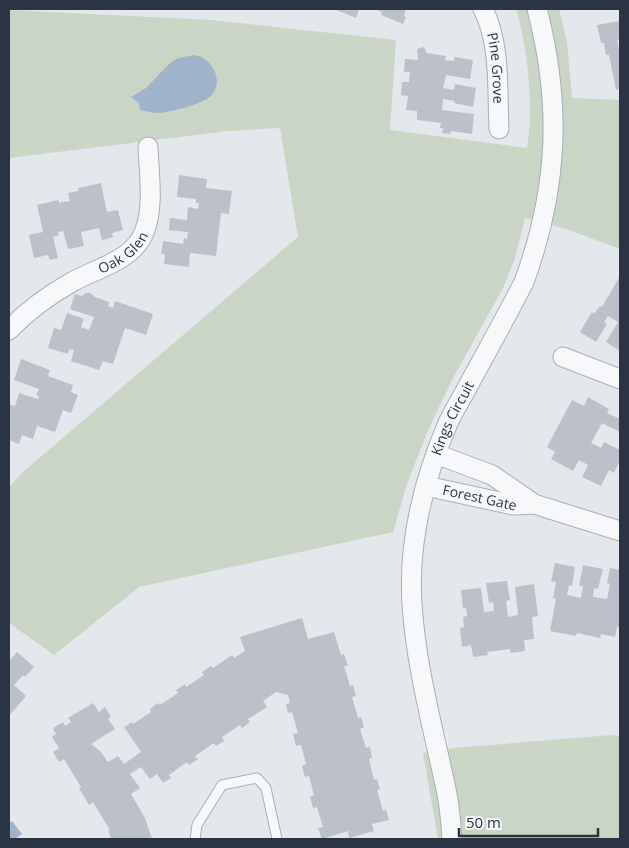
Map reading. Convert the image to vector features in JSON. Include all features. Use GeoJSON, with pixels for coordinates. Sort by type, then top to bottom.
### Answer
{"type":"FeatureCollection","features":[{"type":"Feature","properties":{"kind":"street","name":"Pine Grove"},"geometry":{"type":"LineString","coordinates":[[483,9],[489,20],[495,54],[499,129]]}},
{"type":"Feature","properties":{"kind":"street","name":"Kings Circuit"},"geometry":{"type":"LineString","coordinates":[[452,839],[448,795],[417,648],[412,606],[413,557],[418,518],[436,454],[449,422],[524,282],[548,195],[554,140],[554,118],[548,60],[537,9]]}},
{"type":"Feature","properties":{"kind":"street","name":"Oak Glen"},"geometry":{"type":"LineString","coordinates":[[9,330],[16,313],[48,297],[73,281],[120,258],[133,250],[140,242],[148,220],[148,147]]}},
{"type":"Feature","properties":{"kind":"street"},"geometry":{"type":"LineString","coordinates":[[563,357],[620,379]]}},
{"type":"Feature","properties":{"kind":"street","name":"Forest Gate"},"geometry":{"type":"LineString","coordinates":[[436,454],[492,475],[534,504],[620,531]]}},
{"type":"Feature","properties":{"kind":"street","name":"Forest Gate"},"geometry":{"type":"LineString","coordinates":[[426,486],[512,505],[534,504]]}},
{"type":"Feature","properties":{"kind":"lane"},"geometry":{"type":"LineString","coordinates":[[195,839],[197,825],[222,785],[257,778],[266,788],[277,839]]}},
{"type":"Feature","properties":{"kind":"green space"},"geometry":{"type":"Polygon","coordinates":[[[516,9],[559,9],[567,42],[572,98],[620,100],[620,249],[566,229],[525,218],[515,258],[503,288],[452,380],[428,430],[407,484],[393,532],[139,587],[54,655],[9,623],[9,487],[24,471],[298,237],[280,128],[228,131],[9,158],[9,10],[211,20],[396,40],[390,130],[527,148],[530,115],[529,78],[524,42],[516,9]]]}},
{"type":"Feature","properties":{"kind":"green space"},"geometry":{"type":"Polygon","coordinates":[[[612,735],[620,736],[620,839],[438,839],[423,753],[454,748],[612,735]]]}},
{"type":"Feature","properties":{"kind":"water"},"geometry":{"type":"Polygon","coordinates":[[[194,55],[206,60],[217,77],[217,84],[211,96],[194,105],[171,111],[159,113],[140,110],[139,103],[131,97],[146,88],[169,64],[178,58],[194,55]]]}},
{"type":"Feature","properties":{"kind":"water"},"geometry":{"type":"Polygon","coordinates":[[[12,821],[22,834],[15,839],[9,839],[9,823],[12,821]]]}},
{"type":"Feature","properties":{"kind":"building"},"geometry":{"type":"Polygon","coordinates":[[[334,9],[359,9],[356,18],[334,9]]]}},
{"type":"Feature","properties":{"kind":"building"},"geometry":{"type":"Polygon","coordinates":[[[375,9],[406,9],[404,16],[406,17],[403,24],[381,15],[382,12],[375,9]]]}},
{"type":"Feature","properties":{"kind":"building"},"geometry":{"type":"Polygon","coordinates":[[[619,21],[620,39],[617,40],[620,49],[620,89],[616,90],[609,55],[606,55],[604,43],[601,43],[597,25],[619,21]]]}},
{"type":"Feature","properties":{"kind":"building"},"geometry":{"type":"Polygon","coordinates":[[[424,47],[427,53],[446,56],[445,60],[454,61],[454,57],[473,60],[470,79],[446,75],[443,88],[454,90],[455,84],[476,88],[473,107],[443,99],[442,110],[474,114],[472,134],[451,131],[451,134],[442,133],[441,123],[417,120],[417,111],[406,110],[408,96],[401,95],[402,82],[409,82],[410,72],[404,72],[405,59],[418,60],[417,49],[424,47]]]}},
{"type":"Feature","properties":{"kind":"building"},"geometry":{"type":"Polygon","coordinates":[[[179,175],[207,179],[206,188],[232,191],[229,214],[221,213],[216,256],[190,253],[189,267],[164,264],[165,254],[161,254],[163,241],[183,244],[184,238],[187,239],[188,232],[169,230],[170,218],[187,220],[188,207],[198,209],[199,203],[196,203],[196,199],[177,197],[179,175]]]}},
{"type":"Feature","properties":{"kind":"building"},"geometry":{"type":"Polygon","coordinates":[[[101,183],[107,212],[118,210],[123,230],[112,233],[113,237],[102,240],[99,228],[81,232],[84,246],[68,249],[63,231],[58,232],[59,235],[53,237],[58,258],[50,260],[48,255],[34,258],[29,235],[43,232],[37,205],[59,200],[59,203],[70,201],[68,193],[79,191],[78,188],[101,183]]]}},
{"type":"Feature","properties":{"kind":"building"},"geometry":{"type":"Polygon","coordinates":[[[620,276],[620,351],[606,342],[618,322],[608,316],[604,322],[607,324],[596,342],[580,332],[592,312],[594,314],[600,306],[602,307],[620,276]]]}},
{"type":"Feature","properties":{"kind":"building"},"geometry":{"type":"Polygon","coordinates":[[[86,293],[109,302],[108,306],[113,308],[115,301],[153,314],[146,335],[125,328],[113,364],[103,361],[99,370],[71,361],[74,350],[69,349],[68,354],[48,348],[54,328],[61,330],[67,313],[84,319],[81,327],[89,330],[94,317],[70,309],[75,294],[82,296],[86,293]]]}},
{"type":"Feature","properties":{"kind":"building"},"geometry":{"type":"Polygon","coordinates":[[[21,359],[50,370],[48,376],[73,385],[71,392],[78,395],[71,413],[63,410],[55,432],[37,426],[33,439],[22,435],[19,444],[9,440],[9,404],[15,406],[19,393],[38,399],[39,396],[36,395],[39,389],[14,380],[21,359]]]}},
{"type":"Feature","properties":{"kind":"building"},"geometry":{"type":"Polygon","coordinates":[[[588,397],[609,409],[607,413],[620,419],[620,432],[602,423],[591,443],[601,448],[604,442],[620,450],[620,460],[614,473],[609,470],[601,486],[582,477],[588,465],[579,460],[573,471],[551,459],[555,452],[547,447],[572,400],[584,406],[588,397]]]}},
{"type":"Feature","properties":{"kind":"building"},"geometry":{"type":"Polygon","coordinates":[[[555,563],[575,567],[572,586],[569,585],[567,595],[581,598],[583,586],[579,586],[583,565],[603,569],[598,589],[594,588],[593,597],[607,599],[610,584],[607,583],[610,568],[620,570],[620,627],[617,627],[615,637],[601,634],[600,638],[577,633],[576,636],[550,631],[556,599],[553,598],[556,582],[551,581],[555,563]]]}},
{"type":"Feature","properties":{"kind":"building"},"geometry":{"type":"Polygon","coordinates":[[[507,581],[510,600],[506,601],[508,617],[518,615],[515,587],[534,584],[538,616],[532,617],[534,639],[524,640],[525,651],[511,653],[510,649],[487,652],[488,655],[473,657],[471,645],[462,647],[460,628],[464,627],[463,617],[467,616],[466,608],[463,608],[461,590],[481,588],[484,612],[494,611],[493,602],[489,603],[486,583],[507,581]]]}},
{"type":"Feature","properties":{"kind":"building"},"geometry":{"type":"Polygon","coordinates":[[[302,618],[308,639],[334,632],[341,655],[344,654],[348,666],[344,666],[350,686],[353,685],[356,696],[352,697],[358,718],[361,717],[364,727],[360,729],[366,748],[370,747],[372,758],[369,759],[374,780],[377,779],[380,789],[377,790],[383,811],[386,810],[389,820],[372,824],[374,831],[349,838],[348,831],[322,839],[318,828],[323,827],[317,807],[313,808],[310,797],[314,795],[309,776],[305,777],[302,766],[306,764],[301,745],[296,746],[293,734],[298,733],[292,712],[288,713],[286,704],[290,703],[288,695],[276,692],[263,701],[267,707],[248,719],[250,722],[242,728],[240,725],[222,737],[224,741],[216,746],[214,743],[195,756],[198,759],[189,765],[187,762],[169,775],[171,778],[163,783],[157,774],[150,779],[141,767],[130,774],[140,788],[131,794],[145,818],[152,839],[111,839],[108,830],[110,830],[93,802],[89,805],[79,788],[81,787],[64,759],[59,762],[53,752],[59,748],[52,737],[56,734],[53,728],[63,722],[65,726],[71,722],[68,718],[93,703],[99,712],[105,707],[111,717],[108,719],[115,729],[91,744],[100,751],[108,762],[118,756],[124,764],[141,752],[124,727],[132,722],[133,724],[151,712],[150,709],[158,703],[160,705],[178,693],[176,690],[185,684],[186,687],[204,675],[202,672],[211,666],[213,668],[232,655],[234,658],[245,651],[240,637],[302,618]]]}},
{"type":"Feature","properties":{"kind":"building"},"geometry":{"type":"Polygon","coordinates":[[[17,652],[34,667],[14,685],[26,696],[9,716],[9,658],[10,660],[17,652]]]}}]}
